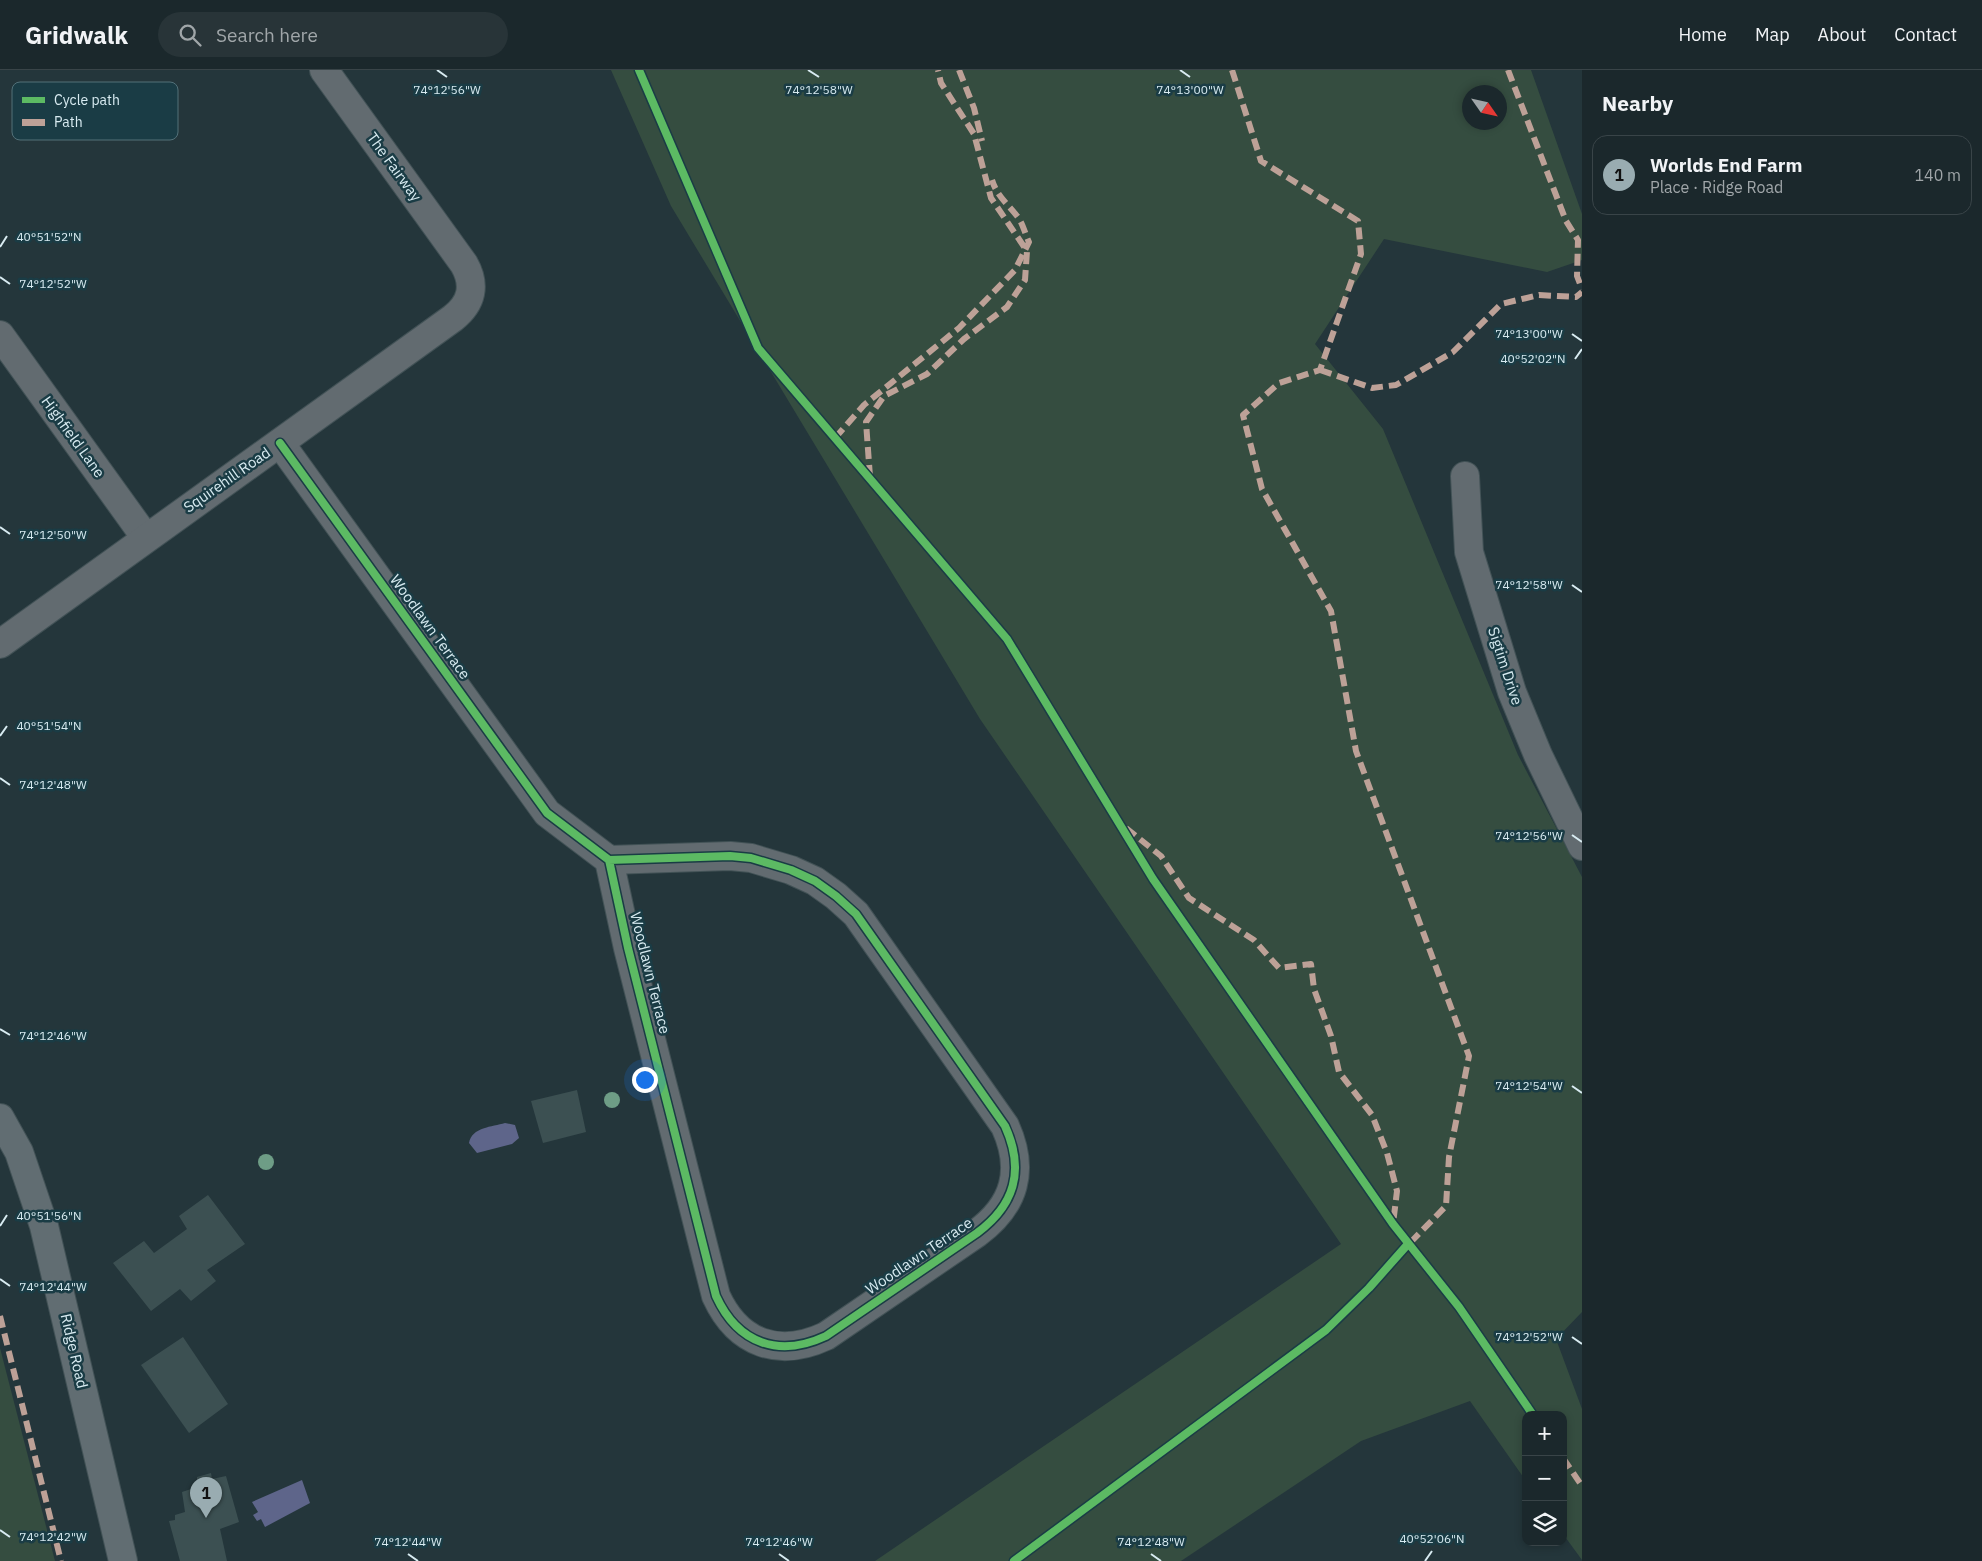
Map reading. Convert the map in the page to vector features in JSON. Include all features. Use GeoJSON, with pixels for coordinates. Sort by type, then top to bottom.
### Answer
{"type":"FeatureCollection","features":[{"type":"Feature","properties":{"kind":"main road","name":"Ridge Road"},"geometry":{"type":"LineString","coordinates":[[0,1118],[19,1152],[44,1226],[123,1561]]}},
{"type":"Feature","properties":{"kind":"street","name":"The Fairway"},"geometry":{"type":"LineString","coordinates":[[324,70],[464,264]]}},
{"type":"Feature","properties":{"kind":"street","name":"Squirehill Road"},"geometry":{"type":"LineString","coordinates":[[0,644],[462,311],[468,302],[471,291],[471,282],[464,264]]}},
{"type":"Feature","properties":{"kind":"street","name":"Highfield Lane"},"geometry":{"type":"LineString","coordinates":[[0,335],[146,538]]}},
{"type":"Feature","properties":{"kind":"street","name":"Woodlawn Terrace"},"geometry":{"type":"LineString","coordinates":[[280,443],[548,812],[609,860],[628,948],[716,1296],[723,1311],[733,1324],[745,1334],[760,1342],[776,1346],[793,1347],[810,1343],[826,1336],[977,1233],[999,1213],[1013,1187],[1016,1172],[1015,1156],[1005,1126],[856,914],[815,881],[791,870],[751,858],[730,856],[609,860]]}},
{"type":"Feature","properties":{"kind":"street","name":"Sigtim Drive"},"geometry":{"type":"LineString","coordinates":[[1465,476],[1469,552],[1512,692],[1538,755],[1582,846]]}},
{"type":"Feature","properties":{"kind":"green space"},"geometry":{"type":"Polygon","coordinates":[[[611,70],[1531,70],[1582,214],[1582,260],[1547,272],[1384,239],[1315,344],[1383,429],[1518,755],[1582,877],[1582,1312],[1556,1339],[1582,1409],[1582,1560],[1567,1539],[1567,1411],[1522,1411],[1522,1475],[1470,1401],[1361,1441],[1181,1561],[875,1561],[1341,1244],[980,719],[671,206],[611,70]]]}},
{"type":"Feature","properties":{"kind":"green space"},"geometry":{"type":"Polygon","coordinates":[[[0,1348],[55,1561],[0,1561],[0,1348]]]}},
{"type":"Feature","properties":{"kind":"water"},"geometry":{"type":"Polygon","coordinates":[[[505,1123],[515,1125],[519,1138],[512,1144],[477,1153],[469,1143],[478,1131],[505,1123]]]}},
{"type":"Feature","properties":{"kind":"water"},"geometry":{"type":"Polygon","coordinates":[[[302,1480],[310,1503],[265,1527],[261,1519],[257,1521],[253,1515],[258,1512],[252,1502],[302,1480]]]}},
{"type":"Feature","properties":{"kind":"building"},"geometry":{"type":"Polygon","coordinates":[[[577,1090],[586,1132],[543,1143],[531,1101],[577,1090]]]}},
{"type":"Feature","properties":{"kind":"building"},"geometry":{"type":"Polygon","coordinates":[[[208,1195],[245,1244],[207,1270],[216,1281],[191,1301],[180,1289],[151,1311],[113,1263],[144,1241],[154,1253],[187,1229],[179,1216],[208,1195]]]}},
{"type":"Feature","properties":{"kind":"building"},"geometry":{"type":"Polygon","coordinates":[[[183,1337],[228,1404],[189,1433],[141,1365],[183,1337]]]}},
{"type":"Feature","properties":{"kind":"building"},"geometry":{"type":"Polygon","coordinates":[[[211,1473],[212,1479],[226,1476],[239,1522],[220,1529],[227,1561],[180,1561],[169,1521],[175,1520],[175,1515],[185,1512],[182,1492],[197,1487],[197,1477],[211,1473]]]}},
{"type":"Feature","properties":{"kind":"marked path"},"geometry":{"type":"LineString","coordinates":[[870,477],[866,422],[884,396],[927,374],[964,339],[1007,307],[1025,280],[1027,251],[991,198],[974,134],[941,83],[938,70]]}},
{"type":"Feature","properties":{"kind":"marked path"},"geometry":{"type":"LineString","coordinates":[[959,70],[974,108],[982,141]]}},
{"type":"Feature","properties":{"kind":"marked path"},"geometry":{"type":"LineString","coordinates":[[1232,70],[1261,161],[1358,221],[1361,254],[1320,370],[1279,383],[1243,415],[1262,489],[1331,611],[1356,751],[1469,1056],[1449,1157],[1446,1206],[1407,1246]]}},
{"type":"Feature","properties":{"kind":"marked path"},"geometry":{"type":"LineString","coordinates":[[1508,70],[1566,221],[1578,240],[1577,276],[1582,289]]}},
{"type":"Feature","properties":{"kind":"marked path"},"geometry":{"type":"LineString","coordinates":[[835,438],[864,405],[959,328],[1015,270],[1029,242],[1019,219],[999,195],[992,180]]}},
{"type":"Feature","properties":{"kind":"marked path"},"geometry":{"type":"LineString","coordinates":[[1320,370],[1372,388],[1396,385],[1453,352],[1501,304],[1539,295],[1576,297],[1582,292]]}},
{"type":"Feature","properties":{"kind":"marked path"},"geometry":{"type":"LineString","coordinates":[[1126,828],[1161,856],[1189,898],[1254,940],[1279,968],[1311,964],[1314,989],[1331,1036],[1339,1072],[1372,1115],[1387,1153],[1397,1191],[1393,1224]]}},
{"type":"Feature","properties":{"kind":"marked path"},"geometry":{"type":"LineString","coordinates":[[0,1316],[61,1561]]}},
{"type":"Feature","properties":{"kind":"marked path"},"geometry":{"type":"LineString","coordinates":[[1567,1464],[1582,1486]]}},
{"type":"Feature","properties":{"kind":"cycle path"},"geometry":{"type":"LineString","coordinates":[[639,70],[758,348],[1007,639],[1153,879],[1393,1224],[1459,1307],[1530,1411]]}},
{"type":"Feature","properties":{"kind":"cycle path"},"geometry":{"type":"LineString","coordinates":[[280,443],[547,813],[609,860],[730,856],[751,858],[791,870],[815,881],[856,914],[1005,1126],[1014,1157],[1015,1172],[1013,1186],[1000,1211],[990,1222],[977,1233],[826,1336],[809,1343],[776,1346],[748,1336],[736,1326],[716,1296],[628,948],[609,860]]}},
{"type":"Feature","properties":{"kind":"cycle path"},"geometry":{"type":"LineString","coordinates":[[1014,1561],[1326,1330],[1369,1288],[1408,1244]]}},
{"type":"Feature","properties":{"kind":"place","name":"Worlds End Farm"},"geometry":{"type":"Point","coordinates":[206,1518]}}]}
